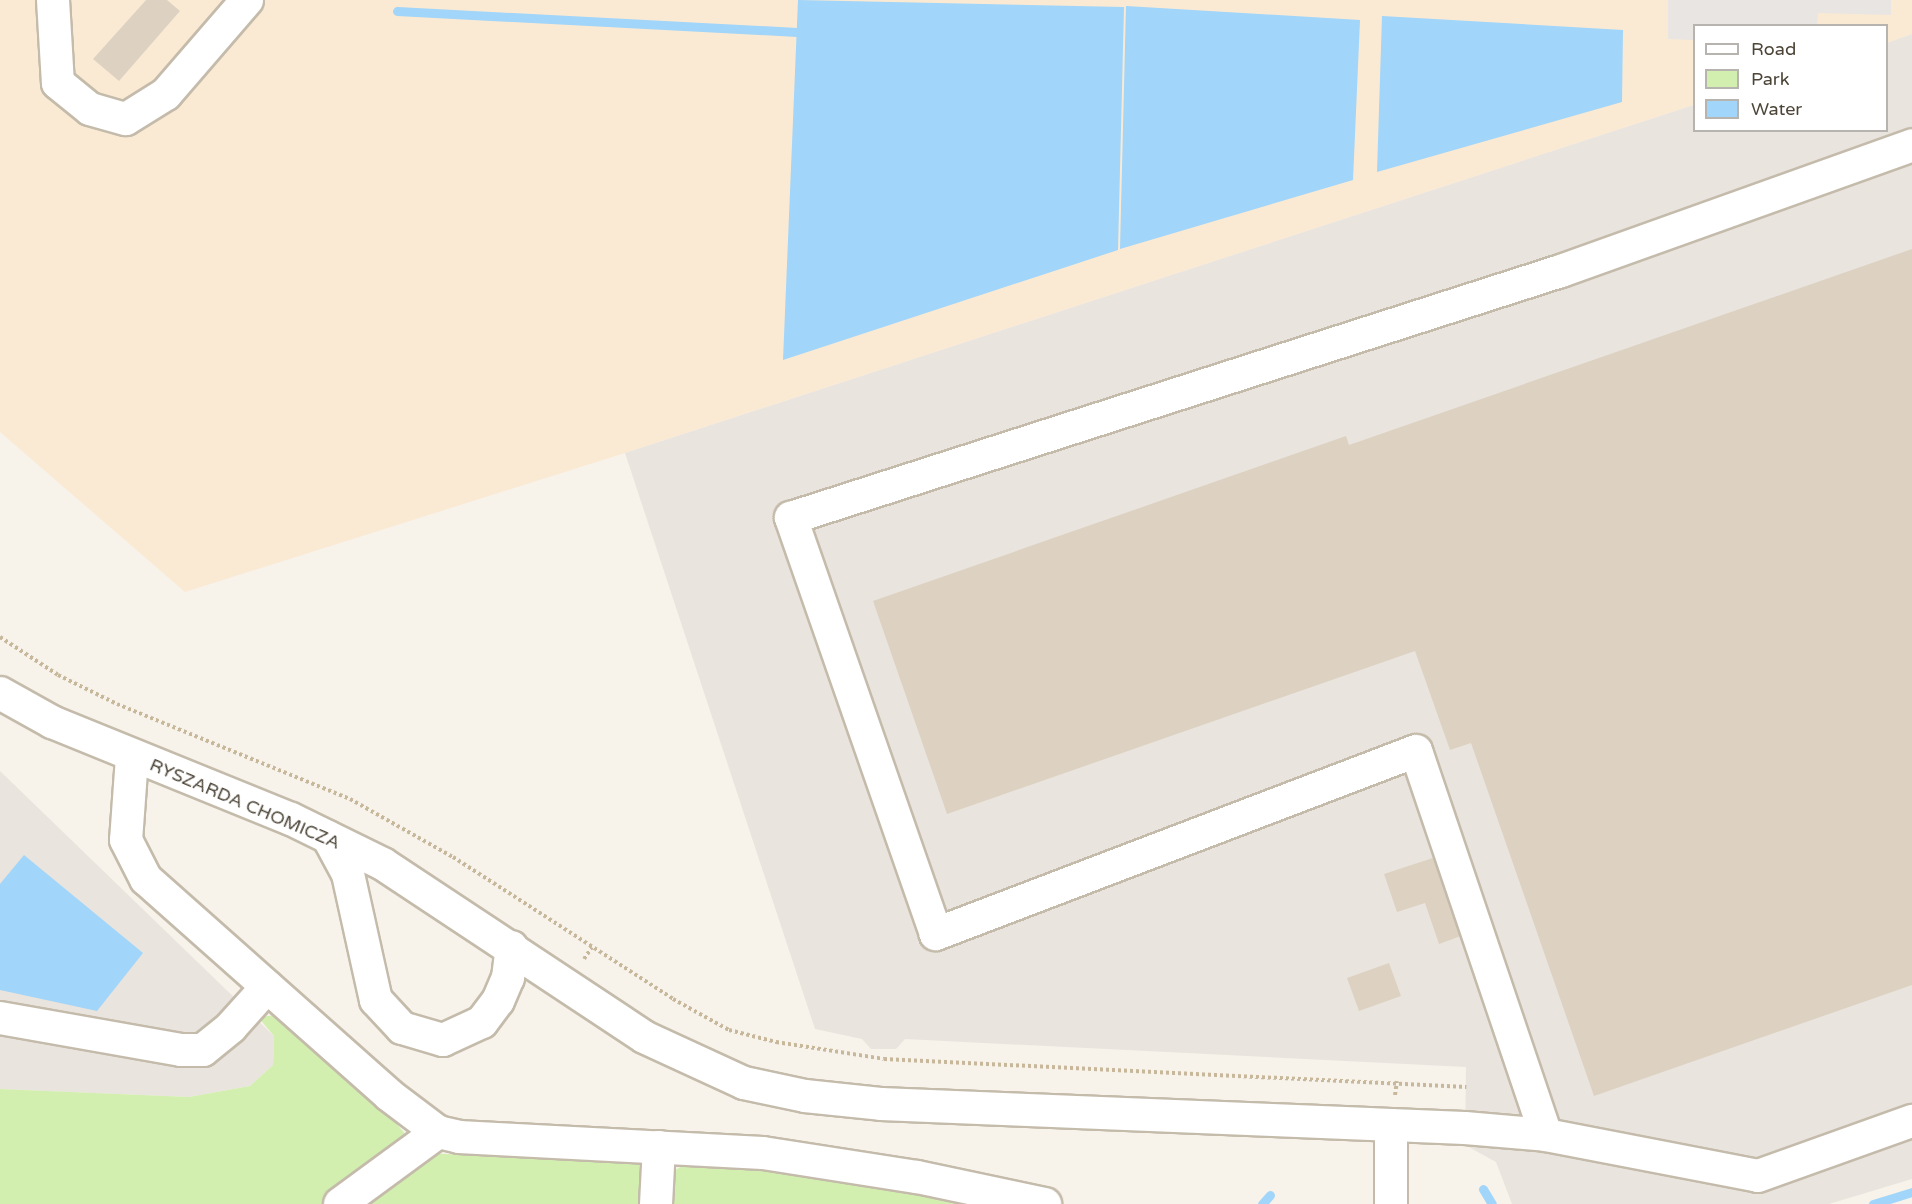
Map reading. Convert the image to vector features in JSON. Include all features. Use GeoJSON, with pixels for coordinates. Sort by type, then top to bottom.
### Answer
{"type":"FeatureCollection","features":[{"type":"Feature","properties":{"kind":"street"},"geometry":{"type":"LineString","coordinates":[[53,0],[58,83],[90,109],[126,119],[166,94],[237,3]]}},
{"type":"Feature","properties":{"kind":"street"},"geometry":{"type":"LineString","coordinates":[[1546,1135],[1416,751],[936,934],[791,518],[1561,272],[1912,145]]}},
{"type":"Feature","properties":{"kind":"street","name":"RYSZARDA CHOMICZA"},"geometry":{"type":"LineString","coordinates":[[0,693],[52,722],[328,837],[383,864],[653,1042],[744,1083],[805,1096],[881,1104],[1391,1125],[1546,1135],[1758,1176],[1912,1121]]}},
{"type":"Feature","properties":{"kind":"street"},"geometry":{"type":"LineString","coordinates":[[132,757],[126,840],[146,879],[389,1095],[438,1132],[459,1137],[774,1155],[917,1177],[1045,1204]]}},
{"type":"Feature","properties":{"kind":"street"},"geometry":{"type":"LineString","coordinates":[[328,837],[348,874],[376,1000],[402,1028],[443,1040],[482,1022],[498,1001],[508,978],[512,947]]}},
{"type":"Feature","properties":{"kind":"street"},"geometry":{"type":"LineString","coordinates":[[0,1018],[181,1050],[203,1050],[231,1027],[267,987]]}},
{"type":"Feature","properties":{"kind":"street"},"geometry":{"type":"LineString","coordinates":[[1391,1125],[1391,1204]]}},
{"type":"Feature","properties":{"kind":"street"},"geometry":{"type":"LineString","coordinates":[[340,1204],[438,1132]]}},
{"type":"Feature","properties":{"kind":"street"},"geometry":{"type":"LineString","coordinates":[[656,1204],[659,1147]]}},
{"type":"Feature","properties":{"kind":"path"},"geometry":{"type":"LineString","coordinates":[[0,637],[58,675],[117,704],[350,799],[453,857],[673,999],[729,1030],[776,1042],[885,1059],[1466,1087]]}},
{"type":"Feature","properties":{"kind":"shaded area"},"geometry":{"type":"Polygon","coordinates":[[[0,0],[1912,0],[1912,34],[1888,43],[1888,24],[1693,24],[1693,105],[625,453],[185,592],[0,432],[0,0]]]}},
{"type":"Feature","properties":{"kind":"shaded area"},"geometry":{"type":"Polygon","coordinates":[[[1668,0],[1891,0],[1891,15],[1818,13],[1817,24],[1693,24],[1693,40],[1668,39],[1668,0]]]}},
{"type":"Feature","properties":{"kind":"shaded area"},"geometry":{"type":"Polygon","coordinates":[[[1912,34],[1912,1179],[1829,1204],[1512,1204],[1496,1162],[1465,1145],[1466,1067],[905,1039],[896,1049],[871,1049],[862,1039],[815,1029],[625,453],[1693,105],[1693,132],[1888,132],[1888,43],[1912,34]]]}},
{"type":"Feature","properties":{"kind":"shaded area"},"geometry":{"type":"Polygon","coordinates":[[[0,771],[274,1036],[273,1065],[250,1086],[189,1097],[0,1089],[0,771]]]}},
{"type":"Feature","properties":{"kind":"green space"},"geometry":{"type":"Polygon","coordinates":[[[278,1015],[368,1091],[407,1136],[400,1148],[324,1204],[0,1204],[0,1089],[189,1097],[250,1086],[273,1065],[274,1036],[258,1017],[278,1015]]]}},
{"type":"Feature","properties":{"kind":"green space"},"geometry":{"type":"Polygon","coordinates":[[[585,1152],[635,1155],[643,1164],[645,1204],[349,1204],[424,1153],[574,1160],[585,1152]]]}},
{"type":"Feature","properties":{"kind":"green space"},"geometry":{"type":"Polygon","coordinates":[[[698,1157],[998,1204],[663,1204],[670,1173],[698,1157]]]}},
{"type":"Feature","properties":{"kind":"water"},"geometry":{"type":"Polygon","coordinates":[[[798,0],[1124,7],[1118,250],[783,360],[798,0]]]}},
{"type":"Feature","properties":{"kind":"water"},"geometry":{"type":"Polygon","coordinates":[[[1126,6],[1360,20],[1353,180],[1120,249],[1126,6]]]}},
{"type":"Feature","properties":{"kind":"water"},"geometry":{"type":"Polygon","coordinates":[[[1382,16],[1623,30],[1622,102],[1377,172],[1382,16]]]}},
{"type":"Feature","properties":{"kind":"water"},"geometry":{"type":"Polygon","coordinates":[[[24,855],[143,953],[97,1011],[0,990],[0,884],[24,855]]]}},
{"type":"Feature","properties":{"kind":"building"},"geometry":{"type":"Polygon","coordinates":[[[146,0],[167,0],[180,11],[119,81],[93,59],[146,0]]]}},
{"type":"Feature","properties":{"kind":"building"},"geometry":{"type":"Polygon","coordinates":[[[1912,249],[1912,985],[1594,1096],[1471,743],[1450,750],[1415,651],[947,814],[873,601],[1346,436],[1349,445],[1912,249]]]}},
{"type":"Feature","properties":{"kind":"building"},"geometry":{"type":"Polygon","coordinates":[[[1442,855],[1469,933],[1439,944],[1425,903],[1397,912],[1384,874],[1442,855]]]}},
{"type":"Feature","properties":{"kind":"building"},"geometry":{"type":"Polygon","coordinates":[[[1389,963],[1401,996],[1359,1011],[1347,978],[1389,963]]]}},
{"type":"Feature","properties":{"kind":"waterway"},"geometry":{"type":"LineString","coordinates":[[397,11],[796,32]]}},
{"type":"Feature","properties":{"kind":"waterway"},"geometry":{"type":"LineString","coordinates":[[1483,1189],[1492,1204]]}},
{"type":"Feature","properties":{"kind":"waterway"},"geometry":{"type":"LineString","coordinates":[[1873,1204],[1912,1192]]}},
{"type":"Feature","properties":{"kind":"waterway"},"geometry":{"type":"LineString","coordinates":[[1262,1204],[1270,1195]]}}]}
